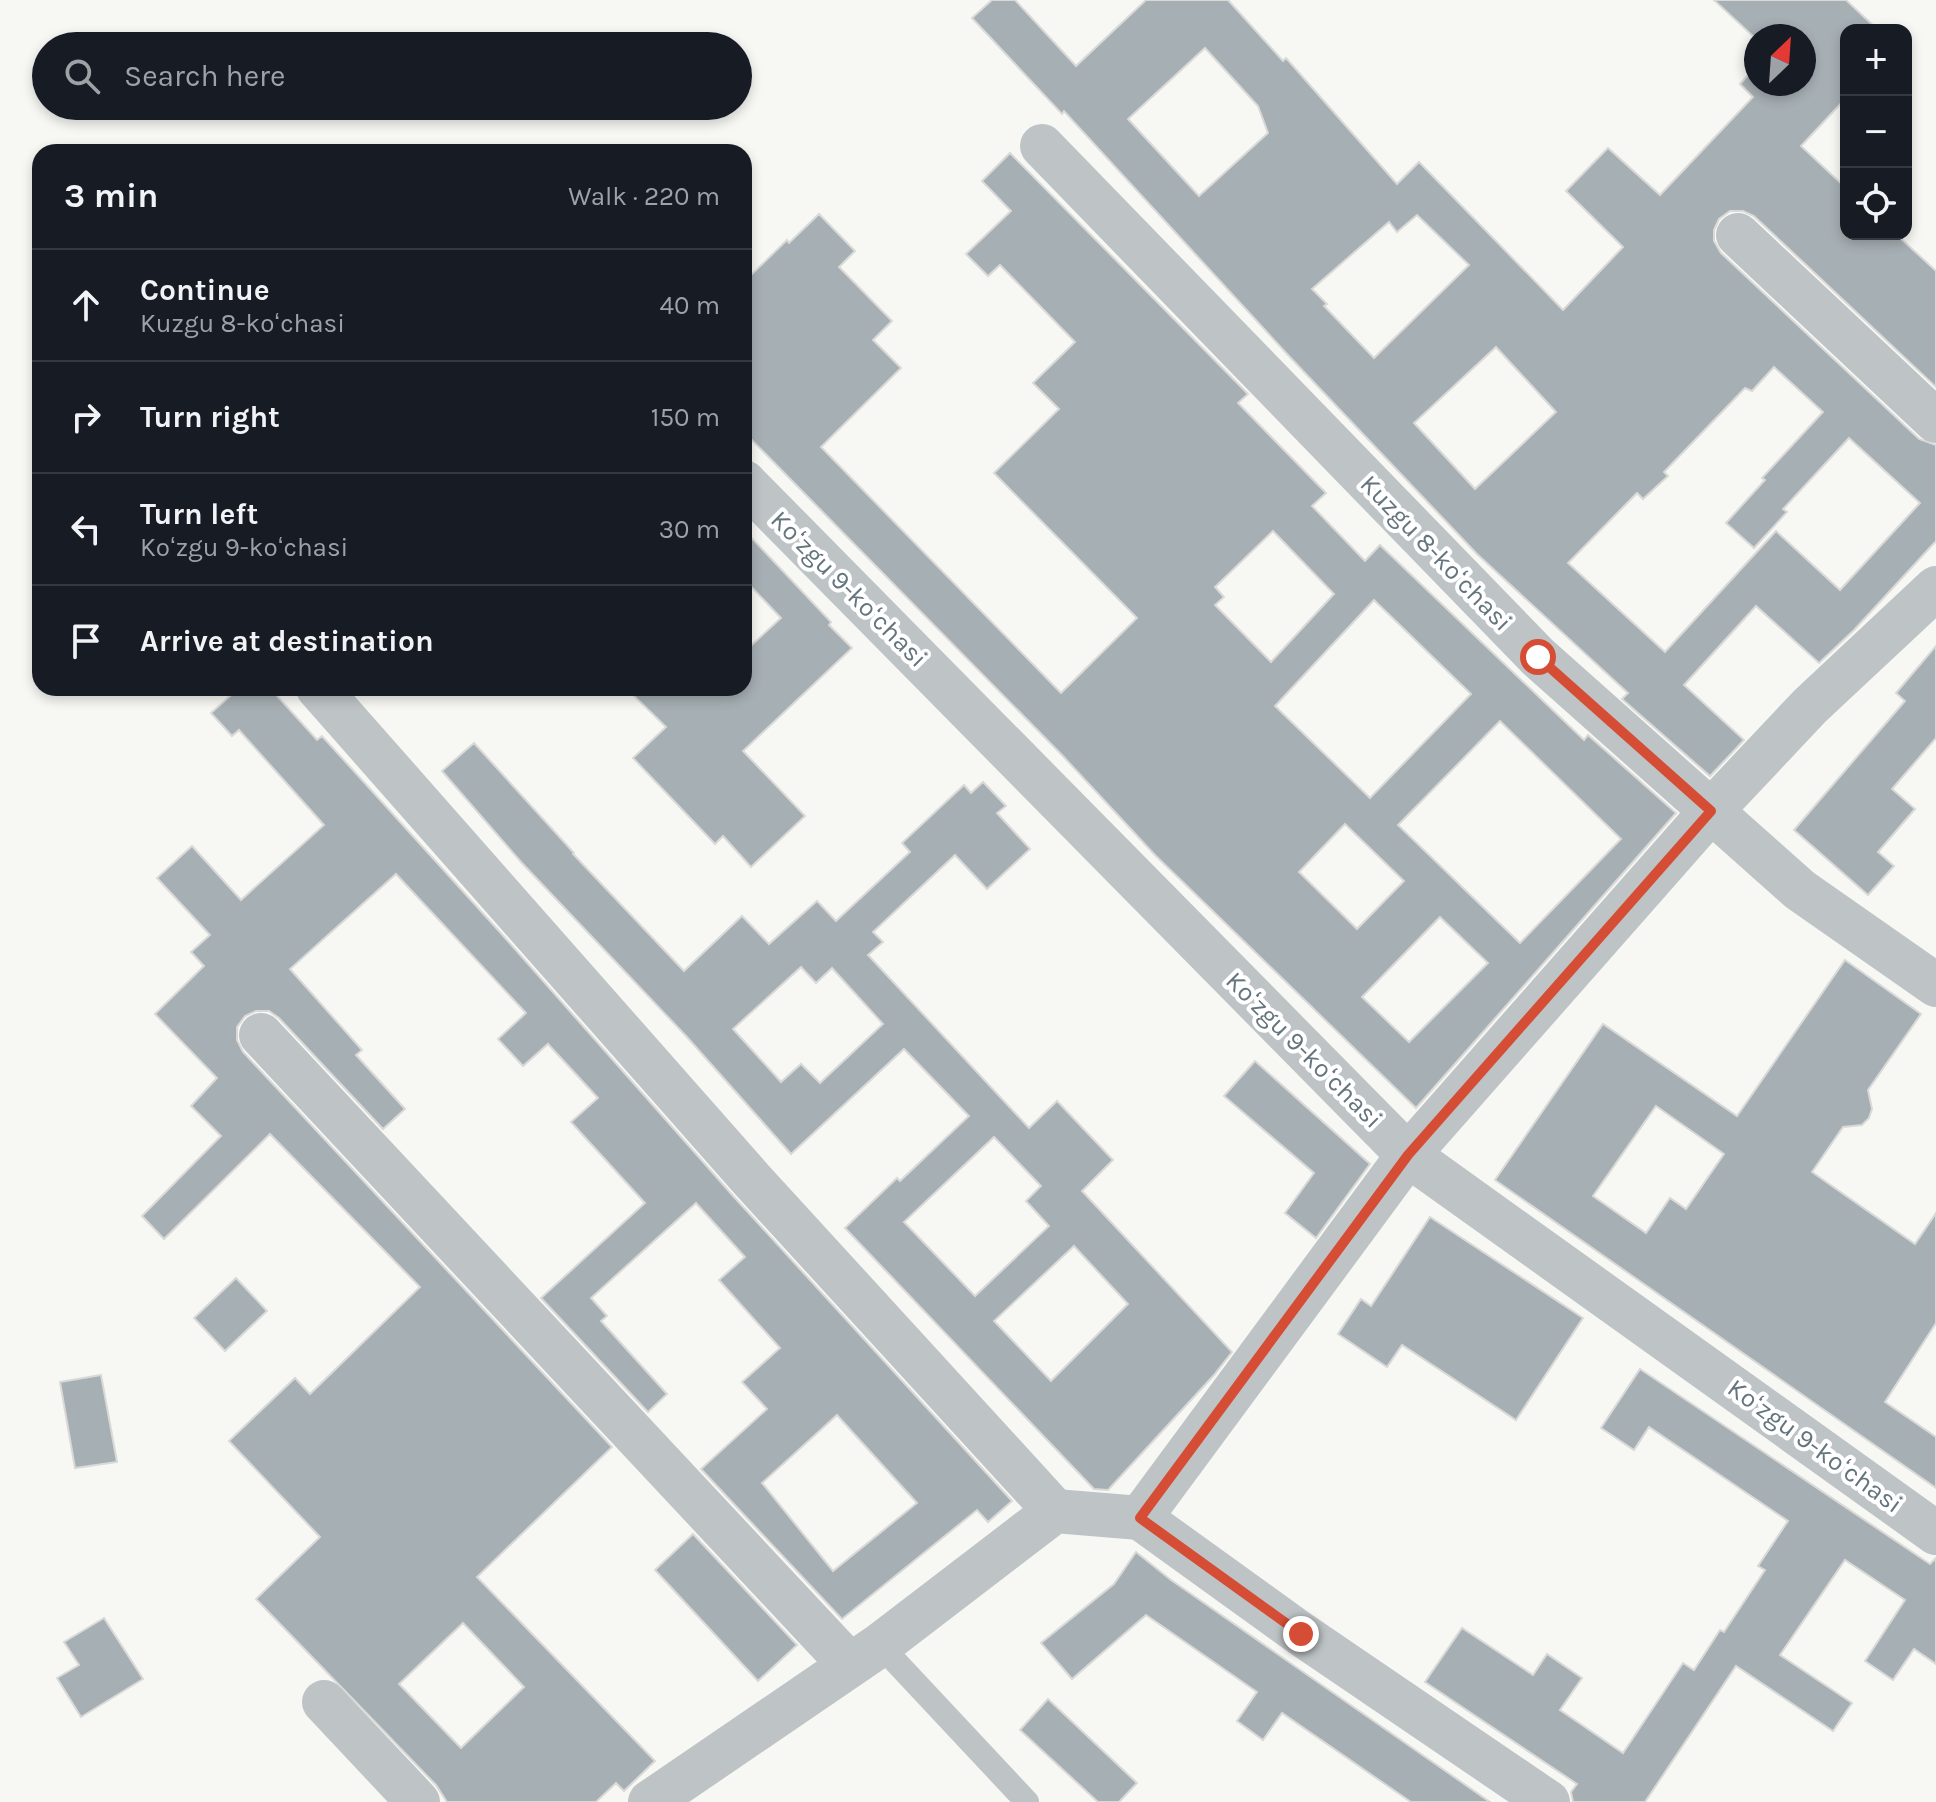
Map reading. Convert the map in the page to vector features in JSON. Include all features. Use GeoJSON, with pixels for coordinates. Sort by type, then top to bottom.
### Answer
{"type":"FeatureCollection","features":[{"type":"Feature","properties":{"kind":"street","name":"Kuzgu 8-koʻchasi"},"geometry":{"type":"LineString","coordinates":[[1042,146],[1538,657],[1800,890],[1936,985]]}},
{"type":"Feature","properties":{"kind":"street"},"geometry":{"type":"LineString","coordinates":[[1738,235],[1936,421]]}},
{"type":"Feature","properties":{"kind":"street","name":"Koʻzgu 9-koʻchasi"},"geometry":{"type":"LineString","coordinates":[[752,490],[1408,1155],[1936,1533]]}},
{"type":"Feature","properties":{"kind":"street"},"geometry":{"type":"LineString","coordinates":[[1140,1518],[1408,1155],[1711,811],[1810,706],[1936,588]]}},
{"type":"Feature","properties":{"kind":"street"},"geometry":{"type":"LineString","coordinates":[[325,696],[752,1180],[1055,1511]]}},
{"type":"Feature","properties":{"kind":"street"},"geometry":{"type":"LineString","coordinates":[[261,1035],[865,1655]]}},
{"type":"Feature","properties":{"kind":"street"},"geometry":{"type":"LineString","coordinates":[[650,1802],[865,1655],[1055,1511],[1140,1518],[1301,1634],[1548,1802]]}},
{"type":"Feature","properties":{"kind":"street"},"geometry":{"type":"LineString","coordinates":[[324,1702],[418,1802]]}},
{"type":"Feature","properties":{"kind":"lane"},"geometry":{"type":"LineString","coordinates":[[865,1655],[1027,1802]]}},
{"type":"Feature","properties":{"kind":"building"},"geometry":{"type":"Polygon","coordinates":[[[992,0],[1015,0],[1076,66],[1146,0],[1228,0],[1283,61],[1286,58],[1397,184],[1419,162],[1563,310],[1623,247],[1566,191],[1608,148],[1660,195],[1752,96],[1816,96],[1816,24],[1744,24],[1744,28],[1714,0],[1846,0],[1872,24],[1840,24],[1840,104],[1801,146],[1840,182],[1840,240],[1902,240],[1936,271],[1936,387],[1754,216],[1743,211],[1730,211],[1719,219],[1714,230],[1714,241],[1721,253],[1919,439],[1936,445],[1936,541],[1854,630],[1819,663],[1756,606],[1684,685],[1744,740],[1710,776],[1622,699],[1628,693],[1477,554],[1288,355],[1064,111],[1062,114],[972,18],[992,0]],[[1205,48],[1128,119],[1199,196],[1268,133],[1258,106],[1205,48]],[[1417,215],[1397,232],[1389,222],[1312,289],[1327,304],[1324,306],[1374,358],[1469,265],[1417,215]],[[1496,347],[1414,423],[1475,489],[1556,412],[1496,347]],[[1774,367],[1752,391],[1745,388],[1664,472],[1668,476],[1643,499],[1637,493],[1568,563],[1665,652],[1776,531],[1840,590],[1920,503],[1849,438],[1783,509],[1787,512],[1754,548],[1726,523],[1765,480],[1762,478],[1823,412],[1774,367]]]}},
{"type":"Feature","properties":{"kind":"building"},"geometry":{"type":"Polygon","coordinates":[[[1010,153],[1248,394],[1238,403],[1326,493],[1312,506],[1365,561],[1380,545],[1584,740],[1588,735],[1676,813],[1416,1108],[1155,855],[1062,755],[752,440],[752,274],[819,214],[855,251],[839,267],[892,321],[873,340],[901,368],[821,447],[1061,693],[1137,618],[994,473],[1059,409],[1033,383],[1075,342],[1000,265],[988,276],[966,254],[1011,211],[982,181],[1010,153]],[[1273,531],[1215,587],[1224,597],[1215,605],[1271,662],[1334,594],[1273,531]],[[1374,600],[1275,706],[1370,798],[1471,694],[1374,600]],[[1500,721],[1398,825],[1520,943],[1621,839],[1500,721]],[[1345,824],[1299,872],[1357,929],[1404,881],[1345,824]],[[1440,917],[1362,997],[1409,1042],[1488,963],[1440,917]]]}},
{"type":"Feature","properties":{"kind":"building"},"geometry":{"type":"Polygon","coordinates":[[[752,538],[852,648],[743,751],[805,816],[751,867],[723,836],[715,844],[633,758],[666,727],[634,696],[752,696],[752,645],[781,618],[752,587],[752,538]]]}},
{"type":"Feature","properties":{"kind":"building"},"geometry":{"type":"Polygon","coordinates":[[[1936,646],[1936,738],[1892,789],[1915,809],[1878,852],[1894,866],[1868,895],[1794,830],[1905,701],[1896,693],[1936,646]]]}},
{"type":"Feature","properties":{"kind":"building"},"geometry":{"type":"Polygon","coordinates":[[[230,696],[277,696],[317,740],[322,736],[734,1197],[1012,1501],[988,1522],[977,1510],[842,1619],[701,1469],[767,1409],[742,1382],[780,1348],[719,1280],[745,1257],[696,1203],[591,1298],[607,1316],[601,1321],[667,1394],[648,1412],[541,1298],[645,1203],[571,1122],[598,1098],[548,1044],[523,1066],[498,1039],[526,1013],[396,874],[290,969],[362,1050],[356,1055],[405,1109],[383,1129],[269,1011],[256,1011],[245,1016],[237,1027],[237,1040],[243,1052],[612,1447],[477,1577],[655,1761],[624,1791],[616,1783],[596,1802],[447,1802],[436,1785],[256,1599],[320,1537],[229,1441],[295,1378],[310,1394],[420,1287],[270,1134],[164,1239],[142,1216],[221,1136],[191,1106],[217,1078],[155,1014],[204,966],[191,952],[210,935],[157,878],[192,846],[241,900],[324,825],[239,730],[232,736],[211,713],[230,696]],[[837,1415],[762,1483],[833,1571],[917,1503],[837,1415]],[[463,1623],[399,1684],[461,1748],[524,1687],[463,1623]]]}},
{"type":"Feature","properties":{"kind":"building"},"geometry":{"type":"Polygon","coordinates":[[[474,743],[684,971],[742,916],[769,944],[817,901],[836,921],[910,852],[902,843],[964,785],[971,793],[983,782],[1006,806],[997,813],[1030,849],[987,889],[955,855],[873,932],[883,942],[868,955],[1029,1128],[1057,1101],[1113,1160],[1082,1191],[1232,1352],[1108,1490],[1094,1489],[845,1228],[969,1116],[904,1049],[791,1154],[687,1037],[522,863],[442,771],[474,743]],[[801,967],[733,1029],[781,1082],[801,1064],[820,1083],[883,1024],[832,968],[816,983],[801,967]],[[994,1137],[904,1222],[975,1296],[1049,1226],[1026,1201],[1041,1186],[994,1137]],[[1074,1246],[994,1321],[1051,1381],[1128,1304],[1074,1246]]]}},
{"type":"Feature","properties":{"kind":"building"},"geometry":{"type":"Polygon","coordinates":[[[1845,960],[1921,1014],[1868,1090],[1872,1109],[1869,1118],[1862,1125],[1843,1127],[1812,1172],[1915,1244],[1936,1213],[1936,1323],[1885,1402],[1936,1437],[1936,1488],[1495,1180],[1603,1024],[1737,1116],[1845,960]],[[1656,1106],[1593,1196],[1646,1233],[1670,1198],[1686,1209],[1724,1154],[1656,1106]]]}},
{"type":"Feature","properties":{"kind":"building"},"geometry":{"type":"Polygon","coordinates":[[[1255,1061],[1370,1164],[1316,1238],[1285,1213],[1314,1173],[1224,1096],[1255,1061]]]}},
{"type":"Feature","properties":{"kind":"building"},"geometry":{"type":"Polygon","coordinates":[[[1430,1217],[1583,1318],[1516,1420],[1402,1345],[1387,1367],[1338,1334],[1361,1299],[1371,1306],[1430,1217]]]}},
{"type":"Feature","properties":{"kind":"building"},"geometry":{"type":"Polygon","coordinates":[[[236,1278],[267,1311],[225,1351],[194,1318],[236,1278]]]}},
{"type":"Feature","properties":{"kind":"building"},"geometry":{"type":"Polygon","coordinates":[[[1640,1369],[1930,1564],[1936,1558],[1936,1664],[1914,1649],[1893,1680],[1865,1661],[1905,1600],[1845,1560],[1780,1655],[1852,1703],[1833,1731],[1736,1666],[1645,1802],[1573,1802],[1571,1792],[1577,1784],[1425,1682],[1462,1628],[1533,1675],[1547,1654],[1582,1678],[1560,1710],[1623,1753],[1683,1663],[1694,1670],[1720,1630],[1724,1632],[1765,1570],[1758,1566],[1788,1521],[1649,1427],[1634,1450],[1601,1428],[1640,1369]]]}},
{"type":"Feature","properties":{"kind":"building"},"geometry":{"type":"Polygon","coordinates":[[[101,1375],[117,1462],[75,1468],[60,1382],[101,1375]]]}},
{"type":"Feature","properties":{"kind":"building"},"geometry":{"type":"Polygon","coordinates":[[[693,1534],[797,1645],[758,1681],[655,1570],[693,1534]]]}},
{"type":"Feature","properties":{"kind":"building"},"geometry":{"type":"Polygon","coordinates":[[[1136,1552],[1171,1580],[1490,1802],[1411,1802],[1282,1713],[1263,1740],[1237,1721],[1257,1692],[1146,1615],[1072,1679],[1041,1643],[1114,1584],[1136,1552]]]}},
{"type":"Feature","properties":{"kind":"building"},"geometry":{"type":"Polygon","coordinates":[[[104,1618],[143,1679],[81,1717],[57,1678],[79,1665],[64,1642],[104,1618]]]}},
{"type":"Feature","properties":{"kind":"building"},"geometry":{"type":"Polygon","coordinates":[[[1048,1699],[1137,1783],[1119,1802],[1098,1802],[1020,1730],[1048,1699]]]}},
{"type":"Feature","properties":{"kind":"route"},"geometry":{"type":"LineString","coordinates":[[1301,1634],[1140,1518],[1408,1155],[1711,811],[1538,657]]}}]}
